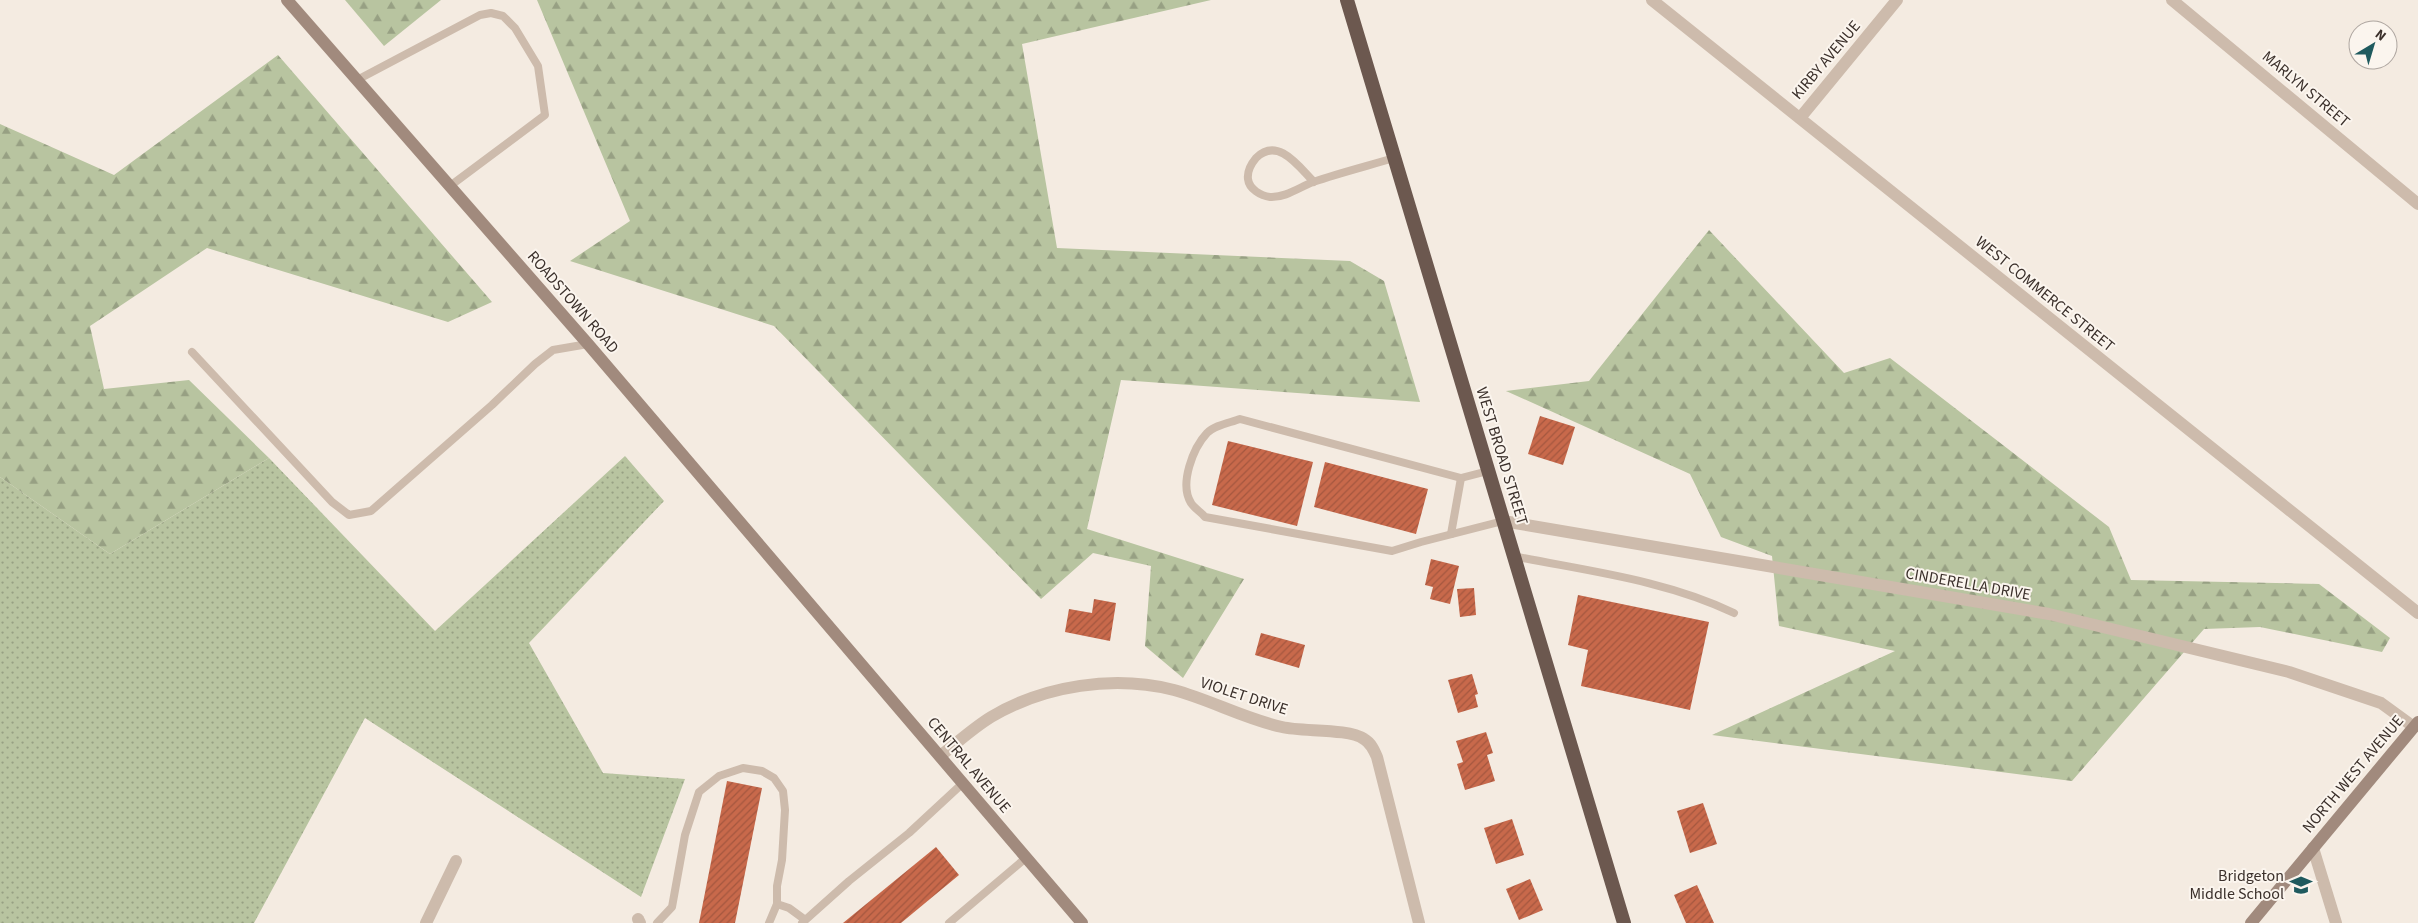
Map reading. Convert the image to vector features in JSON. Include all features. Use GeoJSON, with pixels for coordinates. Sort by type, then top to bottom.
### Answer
{"type":"FeatureCollection","features":[{"type":"Feature","properties":{"kind":"highway","name":"WEST BROAD STREET"},"geometry":{"type":"LineString","coordinates":[[1346,0],[1624,923]]}},
{"type":"Feature","properties":{"kind":"main road","name":"ROADSTOWN ROAD"},"geometry":{"type":"LineString","coordinates":[[287,0],[588,344],[831,629]]}},
{"type":"Feature","properties":{"kind":"main road","name":"CENTRAL AVENUE"},"geometry":{"type":"LineString","coordinates":[[831,629],[1082,923]]}},
{"type":"Feature","properties":{"kind":"main road","name":"NORTH WEST AVENUE"},"geometry":{"type":"LineString","coordinates":[[2251,923],[2416,724]]}},
{"type":"Feature","properties":{"kind":"street","name":"WEST COMMERCE STREET"},"geometry":{"type":"LineString","coordinates":[[1652,0],[2418,613]]}},
{"type":"Feature","properties":{"kind":"street","name":"KIRBY AVENUE"},"geometry":{"type":"LineString","coordinates":[[1800,118],[1897,0]]}},
{"type":"Feature","properties":{"kind":"street","name":"MARLYN STREET"},"geometry":{"type":"LineString","coordinates":[[2172,0],[2418,204]]}},
{"type":"Feature","properties":{"kind":"street","name":"CINDERELLA DRIVE"},"geometry":{"type":"LineString","coordinates":[[1503,521],[2049,614],[2289,672],[2381,703],[2416,724]]}},
{"type":"Feature","properties":{"kind":"street","name":"VIOLET DRIVE"},"geometry":{"type":"LineString","coordinates":[[940,756],[970,732],[1015,704],[1073,686],[1100,683],[1150,685],[1176,690],[1283,728],[1352,734],[1363,738],[1372,746],[1377,757],[1418,923]]}},
{"type":"Feature","properties":{"kind":"street"},"geometry":{"type":"LineString","coordinates":[[2313,848],[2336,923]]}},
{"type":"Feature","properties":{"kind":"street"},"geometry":{"type":"LineString","coordinates":[[426,923],[456,860]]}},
{"type":"Feature","properties":{"kind":"lane"},"geometry":{"type":"LineString","coordinates":[[357,80],[480,15],[491,13],[503,16],[515,28],[538,66],[545,115],[450,186]]}},
{"type":"Feature","properties":{"kind":"lane"},"geometry":{"type":"LineString","coordinates":[[1314,182],[1289,156],[1280,151],[1273,150],[1257,157],[1249,168],[1248,179],[1251,186],[1258,193],[1268,197],[1290,192],[1314,182],[1394,158]]}},
{"type":"Feature","properties":{"kind":"lane"},"geometry":{"type":"LineString","coordinates":[[192,352],[332,502],[349,515],[371,511],[553,350],[588,344]]}},
{"type":"Feature","properties":{"kind":"lane"},"geometry":{"type":"LineString","coordinates":[[1488,471],[1461,478],[1240,419],[1216,426],[1208,432],[1188,468],[1186,484],[1190,502],[1205,517],[1392,551],[1503,521]]}},
{"type":"Feature","properties":{"kind":"lane"},"geometry":{"type":"LineString","coordinates":[[1451,534],[1461,478]]}},
{"type":"Feature","properties":{"kind":"lane"},"geometry":{"type":"LineString","coordinates":[[1513,556],[1665,587],[1705,599],[1734,613]]}},
{"type":"Feature","properties":{"kind":"lane"},"geometry":{"type":"LineString","coordinates":[[657,923],[672,906],[685,836],[699,792],[719,776],[743,768],[762,771],[774,778],[783,792],[786,810],[777,904],[769,923]]}},
{"type":"Feature","properties":{"kind":"lane"},"geometry":{"type":"LineString","coordinates":[[777,904],[789,908],[803,921],[909,832],[963,783]]}},
{"type":"Feature","properties":{"kind":"lane"},"geometry":{"type":"LineString","coordinates":[[949,923],[1026,857]]}},
{"type":"Feature","properties":{"kind":"green space"},"geometry":{"type":"Polygon","coordinates":[[[345,0],[441,0],[384,46],[345,0]]]}},
{"type":"Feature","properties":{"kind":"green space"},"geometry":{"type":"Polygon","coordinates":[[[537,0],[1211,0],[1022,44],[1057,248],[1350,261],[1384,281],[1420,402],[1121,380],[1087,529],[1244,579],[1183,678],[1145,646],[1151,566],[1093,553],[1041,599],[774,326],[570,261],[630,221],[537,0]]]}},
{"type":"Feature","properties":{"kind":"green space"},"geometry":{"type":"Polygon","coordinates":[[[278,55],[492,302],[448,322],[207,248],[90,326],[104,389],[189,380],[269,458],[110,554],[0,477],[0,124],[114,175],[278,55]]]}},
{"type":"Feature","properties":{"kind":"green space"},"geometry":{"type":"Polygon","coordinates":[[[1709,230],[1844,373],[1890,358],[2109,527],[2131,580],[2319,584],[2390,638],[2382,652],[2260,627],[2204,629],[2072,781],[1712,735],[1895,651],[1779,626],[1772,556],[1721,537],[1690,474],[1506,391],[1589,381],[1709,230]]]}},
{"type":"Feature","properties":{"kind":"green space"},"geometry":{"type":"Polygon","coordinates":[[[625,456],[664,501],[529,643],[603,773],[685,779],[641,897],[365,718],[254,923],[0,923],[0,477],[110,554],[269,458],[435,631],[625,456]]]}},
{"type":"Feature","properties":{"kind":"building"},"geometry":{"type":"Polygon","coordinates":[[[1540,416],[1575,427],[1563,465],[1528,454],[1540,416]]]}},
{"type":"Feature","properties":{"kind":"building"},"geometry":{"type":"Polygon","coordinates":[[[1228,441],[1313,462],[1297,526],[1212,505],[1228,441]]]}},
{"type":"Feature","properties":{"kind":"building"},"geometry":{"type":"Polygon","coordinates":[[[1325,462],[1428,489],[1416,534],[1314,507],[1325,462]]]}},
{"type":"Feature","properties":{"kind":"building"},"geometry":{"type":"Polygon","coordinates":[[[1431,559],[1459,566],[1450,604],[1430,599],[1433,587],[1425,585],[1431,559]]]}},
{"type":"Feature","properties":{"kind":"building"},"geometry":{"type":"Polygon","coordinates":[[[1474,588],[1476,615],[1460,617],[1457,589],[1474,588]]]}},
{"type":"Feature","properties":{"kind":"building"},"geometry":{"type":"Polygon","coordinates":[[[1578,595],[1709,622],[1690,710],[1581,686],[1588,650],[1568,645],[1578,595]]]}},
{"type":"Feature","properties":{"kind":"building"},"geometry":{"type":"Polygon","coordinates":[[[1094,599],[1116,603],[1110,641],[1065,632],[1069,609],[1092,613],[1094,599]]]}},
{"type":"Feature","properties":{"kind":"building"},"geometry":{"type":"Polygon","coordinates":[[[1261,633],[1305,645],[1299,668],[1255,655],[1261,633]]]}},
{"type":"Feature","properties":{"kind":"building"},"geometry":{"type":"Polygon","coordinates":[[[1472,674],[1478,694],[1475,695],[1478,707],[1458,713],[1448,680],[1472,674]]]}},
{"type":"Feature","properties":{"kind":"building"},"geometry":{"type":"Polygon","coordinates":[[[1486,732],[1493,753],[1487,755],[1495,781],[1465,790],[1457,764],[1463,762],[1456,741],[1486,732]]]}},
{"type":"Feature","properties":{"kind":"building"},"geometry":{"type":"Polygon","coordinates":[[[727,781],[762,788],[735,923],[699,923],[727,781]]]}},
{"type":"Feature","properties":{"kind":"building"},"geometry":{"type":"Polygon","coordinates":[[[1703,803],[1717,844],[1690,853],[1677,811],[1703,803]]]}},
{"type":"Feature","properties":{"kind":"building"},"geometry":{"type":"Polygon","coordinates":[[[1512,819],[1524,855],[1496,864],[1484,828],[1512,819]]]}},
{"type":"Feature","properties":{"kind":"building"},"geometry":{"type":"Polygon","coordinates":[[[936,847],[959,875],[901,923],[843,923],[936,847]]]}},
{"type":"Feature","properties":{"kind":"building"},"geometry":{"type":"Polygon","coordinates":[[[1530,879],[1543,910],[1519,920],[1506,889],[1530,879]]]}},
{"type":"Feature","properties":{"kind":"building"},"geometry":{"type":"Polygon","coordinates":[[[1697,885],[1714,923],[1686,923],[1674,895],[1697,885]]]}},
{"type":"Feature","properties":{"kind":"place","name":"Bridgeton Middle School"},"geometry":{"type":"Point","coordinates":[2301,885]}}]}
